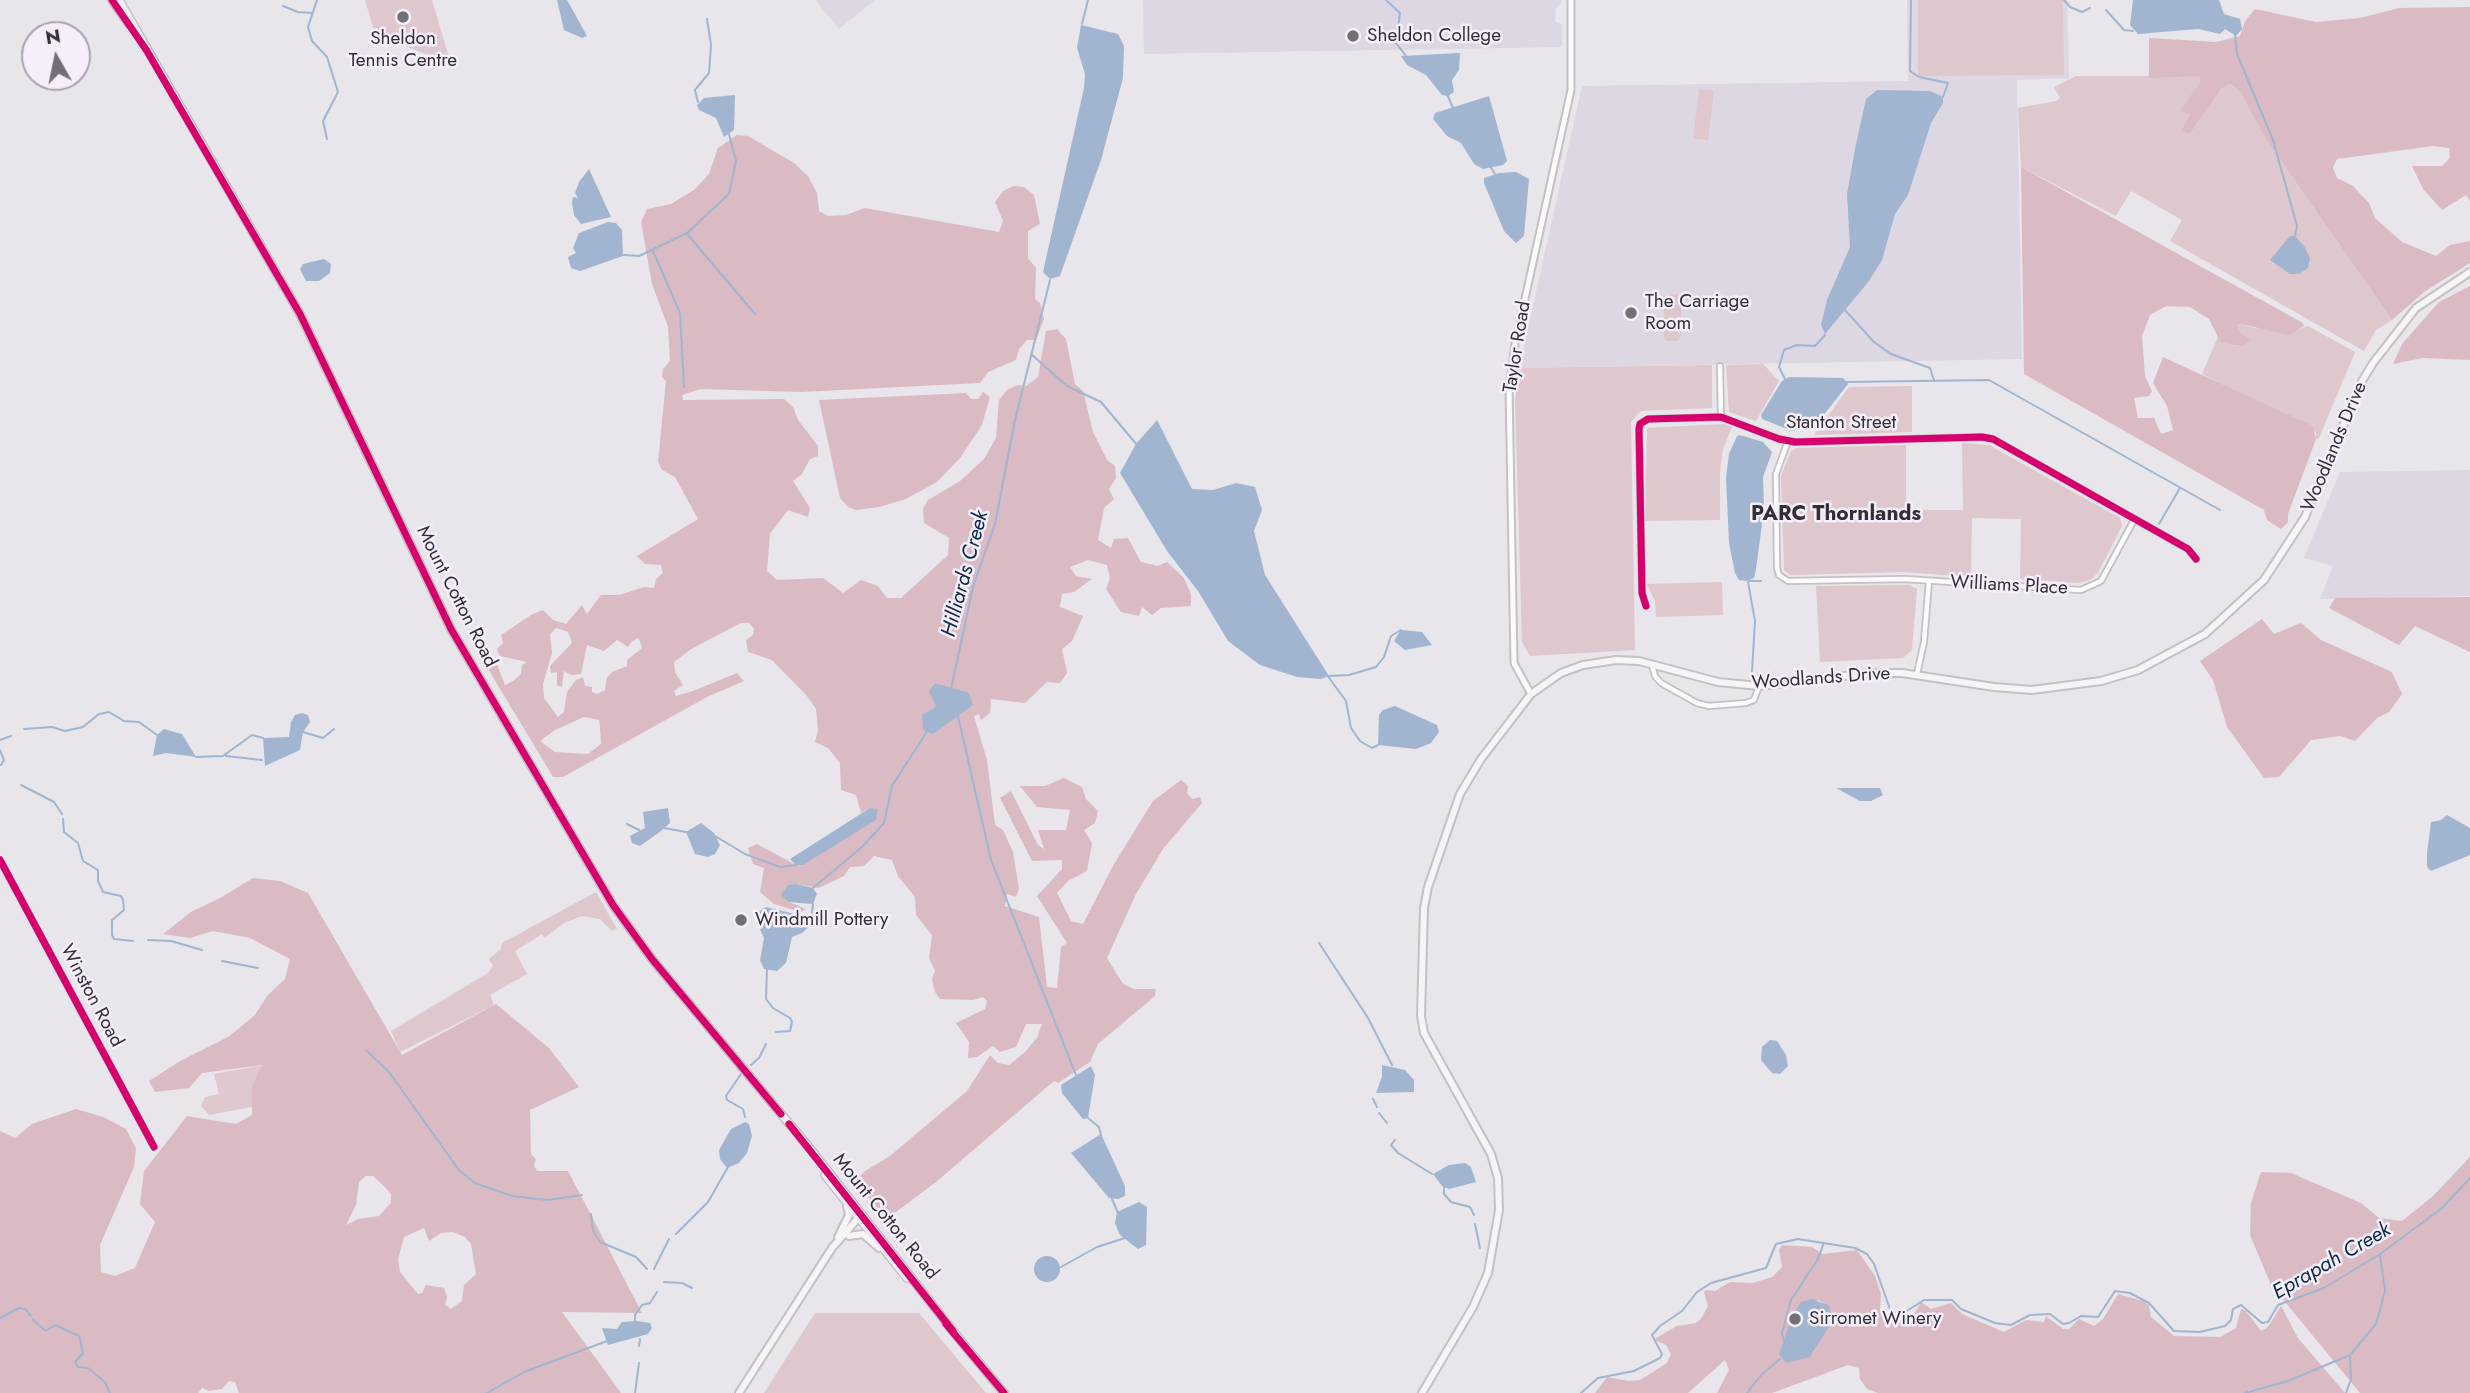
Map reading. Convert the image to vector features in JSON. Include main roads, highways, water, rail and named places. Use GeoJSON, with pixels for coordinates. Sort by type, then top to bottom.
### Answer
{"type":"FeatureCollection","features":[{"type":"Feature","properties":{"kind":"main road","name":"Mount Cotton Road"},"geometry":{"type":"LineString","coordinates":[[115,0],[147,51]]}},
{"type":"Feature","properties":{"kind":"main road","name":"Mount Cotton Road"},"geometry":{"type":"LineString","coordinates":[[115,0],[300,314],[451,629],[612,905],[643,948],[789,1124],[1004,1393]]}},
{"type":"Feature","properties":{"kind":"main road","name":"Woodlands Drive"},"geometry":{"type":"LineString","coordinates":[[1422,1393],[1478,1296],[1488,1273],[1499,1210],[1498,1178],[1492,1154],[1424,1033],[1421,1016],[1424,908],[1428,887],[1460,794],[1481,759],[1531,694],[1561,673],[1583,665],[1616,660],[1651,664],[1718,682],[1759,686],[1871,673],[1917,674],[1994,687],[2068,687],[2138,670],[2172,655],[2206,634],[2257,589],[2284,553],[2322,482],[2362,381],[2394,334],[2434,294],[2470,272]]}},
{"type":"Feature","properties":{"kind":"main road","name":"Mount Cotton Road"},"geometry":{"type":"LineString","coordinates":[[789,1124],[845,1201],[862,1218],[900,1270],[953,1331]]}},
{"type":"Feature","properties":{"kind":"main road"},"geometry":{"type":"LineString","coordinates":[[739,1393],[831,1251],[849,1215],[845,1201]]}},
{"type":"Feature","properties":{"kind":"main road"},"geometry":{"type":"LineString","coordinates":[[831,1251],[862,1218]]}},
{"type":"Feature","properties":{"kind":"main road"},"geometry":{"type":"LineString","coordinates":[[831,1251],[849,1236],[862,1218]]}},
{"type":"Feature","properties":{"kind":"main road"},"geometry":{"type":"LineString","coordinates":[[849,1236],[859,1233],[867,1236],[900,1270]]}},
{"type":"Feature","properties":{"kind":"water"},"geometry":{"type":"Polygon","coordinates":[[[557,0],[567,0],[587,36],[582,38],[564,30],[557,0]]]}},
{"type":"Feature","properties":{"kind":"water"},"geometry":{"type":"Polygon","coordinates":[[[2133,0],[2219,0],[2224,14],[2240,19],[2242,29],[2236,36],[2225,29],[2220,34],[2198,29],[2138,34],[2130,25],[2133,0]]]}},
{"type":"Feature","properties":{"kind":"water"},"geometry":{"type":"Polygon","coordinates":[[[1081,25],[1118,34],[1124,46],[1123,78],[1101,160],[1060,276],[1050,279],[1043,272],[1084,88],[1085,74],[1077,48],[1081,25]]]}},
{"type":"Feature","properties":{"kind":"water"},"geometry":{"type":"Polygon","coordinates":[[[1460,53],[1459,70],[1452,80],[1454,92],[1448,96],[1442,95],[1426,75],[1407,65],[1401,56],[1460,53]]]}},
{"type":"Feature","properties":{"kind":"water"},"geometry":{"type":"Polygon","coordinates":[[[1877,90],[1930,91],[1943,97],[1943,103],[1931,123],[1908,195],[1895,214],[1882,260],[1869,281],[1825,334],[1821,325],[1827,300],[1850,247],[1847,194],[1856,144],[1866,99],[1877,90]]]}},
{"type":"Feature","properties":{"kind":"water"},"geometry":{"type":"Polygon","coordinates":[[[735,95],[734,130],[724,137],[716,118],[699,110],[697,105],[704,98],[735,95]]]}},
{"type":"Feature","properties":{"kind":"water"},"geometry":{"type":"Polygon","coordinates":[[[1489,96],[1507,161],[1503,165],[1483,169],[1474,164],[1461,143],[1447,136],[1433,119],[1435,113],[1489,96]]]}},
{"type":"Feature","properties":{"kind":"water"},"geometry":{"type":"Polygon","coordinates":[[[589,169],[611,217],[581,224],[574,215],[572,203],[573,197],[578,198],[575,193],[579,182],[589,169]]]}},
{"type":"Feature","properties":{"kind":"water"},"geometry":{"type":"Polygon","coordinates":[[[1516,172],[1529,179],[1524,236],[1516,243],[1504,231],[1484,178],[1499,173],[1516,172]]]}},
{"type":"Feature","properties":{"kind":"water"},"geometry":{"type":"Polygon","coordinates":[[[608,222],[616,223],[622,230],[623,256],[580,271],[571,268],[568,257],[576,253],[573,248],[579,233],[608,222]]]}},
{"type":"Feature","properties":{"kind":"water"},"geometry":{"type":"Polygon","coordinates":[[[2290,236],[2295,236],[2310,258],[2308,268],[2299,274],[2290,274],[2270,260],[2290,236]]]}},
{"type":"Feature","properties":{"kind":"water"},"geometry":{"type":"Polygon","coordinates":[[[324,259],[331,264],[330,273],[319,281],[306,281],[300,269],[303,264],[324,259]]]}},
{"type":"Feature","properties":{"kind":"water"},"geometry":{"type":"Polygon","coordinates":[[[1789,377],[1843,378],[1848,384],[1816,425],[1792,431],[1762,419],[1761,415],[1782,381],[1789,377]]]}},
{"type":"Feature","properties":{"kind":"water"},"geometry":{"type":"Polygon","coordinates":[[[1157,420],[1192,489],[1213,490],[1236,483],[1255,487],[1262,510],[1254,531],[1265,575],[1329,676],[1321,679],[1297,677],[1260,665],[1228,641],[1198,591],[1167,551],[1120,473],[1136,444],[1157,420]]]}},
{"type":"Feature","properties":{"kind":"water"},"geometry":{"type":"Polygon","coordinates":[[[1740,435],[1763,442],[1772,452],[1763,477],[1764,509],[1756,569],[1754,578],[1747,581],[1739,580],[1735,573],[1729,543],[1726,478],[1729,454],[1740,435]]]}},
{"type":"Feature","properties":{"kind":"water"},"geometry":{"type":"Polygon","coordinates":[[[1401,630],[1422,632],[1432,645],[1405,650],[1394,641],[1401,630]]]}},
{"type":"Feature","properties":{"kind":"water"},"geometry":{"type":"Polygon","coordinates":[[[935,683],[969,693],[973,705],[933,734],[923,730],[922,715],[936,707],[929,691],[935,683]]]}},
{"type":"Feature","properties":{"kind":"water"},"geometry":{"type":"Polygon","coordinates":[[[1395,706],[1437,725],[1439,732],[1431,743],[1416,749],[1378,745],[1379,715],[1383,710],[1395,706]]]}},
{"type":"Feature","properties":{"kind":"water"},"geometry":{"type":"Polygon","coordinates":[[[295,715],[308,715],[310,722],[303,732],[300,750],[265,766],[263,738],[289,737],[291,722],[295,715]]]}},
{"type":"Feature","properties":{"kind":"water"},"geometry":{"type":"Polygon","coordinates":[[[164,729],[182,734],[196,757],[166,753],[153,756],[157,735],[164,729]]]}},
{"type":"Feature","properties":{"kind":"water"},"geometry":{"type":"Polygon","coordinates":[[[1836,788],[1880,788],[1883,795],[1871,801],[1860,801],[1836,788]]]}},
{"type":"Feature","properties":{"kind":"water"},"geometry":{"type":"Polygon","coordinates":[[[668,808],[670,823],[640,846],[632,843],[630,836],[645,828],[643,812],[668,808]]]}},
{"type":"Feature","properties":{"kind":"water"},"geometry":{"type":"Polygon","coordinates":[[[870,808],[878,809],[876,820],[803,865],[796,865],[790,859],[870,808]]]}},
{"type":"Feature","properties":{"kind":"water"},"geometry":{"type":"Polygon","coordinates":[[[2447,815],[2470,828],[2470,855],[2431,871],[2427,867],[2427,853],[2431,822],[2441,820],[2447,815]]]}},
{"type":"Feature","properties":{"kind":"water"},"geometry":{"type":"Polygon","coordinates":[[[701,823],[714,833],[720,845],[715,854],[708,857],[695,854],[686,832],[701,823]]]}},
{"type":"Feature","properties":{"kind":"water"},"geometry":{"type":"Polygon","coordinates":[[[788,885],[813,888],[817,894],[813,904],[789,902],[781,895],[788,885]]]}},
{"type":"Feature","properties":{"kind":"water"},"geometry":{"type":"Polygon","coordinates":[[[766,907],[811,918],[814,922],[802,933],[792,937],[786,963],[777,971],[764,969],[760,960],[764,938],[755,918],[758,912],[766,907]]]}},
{"type":"Feature","properties":{"kind":"water"},"geometry":{"type":"Polygon","coordinates":[[[1770,1040],[1777,1041],[1786,1055],[1788,1066],[1780,1074],[1772,1073],[1761,1060],[1762,1047],[1770,1040]]]}},
{"type":"Feature","properties":{"kind":"water"},"geometry":{"type":"Polygon","coordinates":[[[1382,1065],[1405,1070],[1414,1080],[1414,1092],[1376,1093],[1382,1077],[1382,1065]]]}},
{"type":"Feature","properties":{"kind":"water"},"geometry":{"type":"Polygon","coordinates":[[[1091,1066],[1095,1075],[1088,1118],[1083,1119],[1062,1093],[1061,1085],[1091,1066]]]}},
{"type":"Feature","properties":{"kind":"water"},"geometry":{"type":"Polygon","coordinates":[[[745,1122],[749,1124],[752,1136],[747,1153],[739,1163],[727,1168],[720,1159],[719,1150],[731,1129],[745,1122]]]}},
{"type":"Feature","properties":{"kind":"water"},"geometry":{"type":"Polygon","coordinates":[[[1101,1134],[1125,1186],[1125,1196],[1118,1199],[1109,1198],[1071,1153],[1101,1134]]]}},
{"type":"Feature","properties":{"kind":"water"},"geometry":{"type":"Polygon","coordinates":[[[1465,1163],[1471,1167],[1476,1182],[1449,1189],[1442,1186],[1433,1174],[1449,1165],[1465,1163]]]}},
{"type":"Feature","properties":{"kind":"water"},"geometry":{"type":"Polygon","coordinates":[[[1139,1202],[1147,1207],[1146,1245],[1138,1249],[1120,1235],[1115,1223],[1117,1212],[1139,1202]]]}},
{"type":"Feature","properties":{"kind":"water"},"geometry":{"type":"Polygon","coordinates":[[[1047,1256],[1056,1260],[1060,1269],[1056,1278],[1047,1282],[1038,1278],[1034,1269],[1038,1260],[1047,1256]]]}},
{"type":"Feature","properties":{"kind":"water"},"geometry":{"type":"Polygon","coordinates":[[[1812,1299],[1828,1305],[1833,1316],[1832,1322],[1810,1357],[1786,1363],[1779,1354],[1791,1319],[1801,1302],[1812,1299]]]}},
{"type":"Feature","properties":{"kind":"water"},"geometry":{"type":"Polygon","coordinates":[[[622,1322],[650,1323],[652,1328],[648,1334],[608,1345],[602,1328],[617,1329],[622,1322]]]}},
{"type":"Feature","properties":{"kind":"waterway"},"geometry":{"type":"LineString","coordinates":[[317,0],[308,27],[312,41],[327,57],[338,92],[323,121],[327,139]]}},
{"type":"Feature","properties":{"kind":"waterway","name":"Hilliards Creek"},"geometry":{"type":"LineString","coordinates":[[1082,24],[1088,0]]}},
{"type":"Feature","properties":{"kind":"waterway"},"geometry":{"type":"LineString","coordinates":[[1386,0],[1400,13],[1396,43],[1406,56]]}},
{"type":"Feature","properties":{"kind":"waterway"},"geometry":{"type":"LineString","coordinates":[[1911,0],[1910,71],[1919,77],[1948,83],[1943,97]]}},
{"type":"Feature","properties":{"kind":"waterway"},"geometry":{"type":"LineString","coordinates":[[2064,0],[2070,7],[2082,12],[2090,8]]}},
{"type":"Feature","properties":{"kind":"waterway"},"geometry":{"type":"LineString","coordinates":[[283,6],[298,12],[312,13]]}},
{"type":"Feature","properties":{"kind":"waterway"},"geometry":{"type":"LineString","coordinates":[[2106,10],[2124,30],[2133,31]]}},
{"type":"Feature","properties":{"kind":"waterway","name":"Hilliards Creek"},"geometry":{"type":"LineString","coordinates":[[698,102],[695,90],[709,73],[711,45],[707,19]]}},
{"type":"Feature","properties":{"kind":"waterway"},"geometry":{"type":"LineString","coordinates":[[2235,35],[2237,54],[2273,140],[2297,226],[2295,236]]}},
{"type":"Feature","properties":{"kind":"waterway"},"geometry":{"type":"LineString","coordinates":[[1447,94],[1453,108]]}},
{"type":"Feature","properties":{"kind":"waterway"},"geometry":{"type":"LineString","coordinates":[[624,255],[639,256],[687,233],[729,194],[736,161],[729,134]]}},
{"type":"Feature","properties":{"kind":"waterway"},"geometry":{"type":"LineString","coordinates":[[1490,166],[1495,174]]}},
{"type":"Feature","properties":{"kind":"waterway"},"geometry":{"type":"LineString","coordinates":[[688,235],[755,314]]}},
{"type":"Feature","properties":{"kind":"waterway"},"geometry":{"type":"LineString","coordinates":[[653,251],[680,313],[684,387]]}},
{"type":"Feature","properties":{"kind":"waterway","name":"Hilliards Creek"},"geometry":{"type":"LineString","coordinates":[[951,689],[973,587],[995,524],[1015,420],[1050,280]]}},
{"type":"Feature","properties":{"kind":"waterway"},"geometry":{"type":"LineString","coordinates":[[1844,309],[1874,342],[1891,354],[1930,368],[1934,380]]}},
{"type":"Feature","properties":{"kind":"waterway"},"geometry":{"type":"LineString","coordinates":[[1785,379],[1779,367],[1784,350],[1797,345],[1815,346],[1825,335]]}},
{"type":"Feature","properties":{"kind":"waterway"},"geometry":{"type":"LineString","coordinates":[[1031,354],[1067,386],[1101,402],[1137,445]]}},
{"type":"Feature","properties":{"kind":"waterway"},"geometry":{"type":"LineString","coordinates":[[1846,382],[1989,380],[2220,510]]}},
{"type":"Feature","properties":{"kind":"waterway"},"geometry":{"type":"LineString","coordinates":[[2159,524],[2180,488]]}},
{"type":"Feature","properties":{"kind":"waterway"},"geometry":{"type":"LineString","coordinates":[[1749,581],[1761,581]]}},
{"type":"Feature","properties":{"kind":"waterway"},"geometry":{"type":"LineString","coordinates":[[1748,582],[1755,621],[1752,671]]}},
{"type":"Feature","properties":{"kind":"waterway"},"geometry":{"type":"LineString","coordinates":[[1330,676],[1349,675],[1376,667],[1384,657],[1391,636],[1401,630]]}},
{"type":"Feature","properties":{"kind":"waterway"},"geometry":{"type":"LineString","coordinates":[[1327,675],[1346,701],[1351,728],[1360,741],[1372,748],[1378,745]]}},
{"type":"Feature","properties":{"kind":"waterway"},"geometry":{"type":"LineString","coordinates":[[24,729],[52,727],[65,731],[83,727],[99,714],[109,712],[124,721],[139,722],[157,735]]}},
{"type":"Feature","properties":{"kind":"waterway"},"geometry":{"type":"LineString","coordinates":[[958,716],[991,860],[1076,1075]]}},
{"type":"Feature","properties":{"kind":"waterway"},"geometry":{"type":"LineString","coordinates":[[303,732],[323,738],[334,729]]}},
{"type":"Feature","properties":{"kind":"waterway","name":"Hilliards Creek"},"geometry":{"type":"LineString","coordinates":[[813,888],[862,847],[884,823],[892,786],[928,730]]}},
{"type":"Feature","properties":{"kind":"waterway"},"geometry":{"type":"LineString","coordinates":[[196,757],[223,756],[252,735],[263,738]]}},
{"type":"Feature","properties":{"kind":"waterway"},"geometry":{"type":"LineString","coordinates":[[0,740],[11,736]]}},
{"type":"Feature","properties":{"kind":"waterway"},"geometry":{"type":"LineString","coordinates":[[0,750],[4,760],[1,765]]}},
{"type":"Feature","properties":{"kind":"waterway"},"geometry":{"type":"LineString","coordinates":[[226,756],[262,760]]}},
{"type":"Feature","properties":{"kind":"waterway"},"geometry":{"type":"LineString","coordinates":[[21,785],[54,802],[62,814]]}},
{"type":"Feature","properties":{"kind":"waterway"},"geometry":{"type":"LineString","coordinates":[[63,819],[64,832],[78,843],[83,861],[98,870],[98,881],[103,892],[121,896],[123,900],[124,910],[112,920],[114,939],[133,941]]}},
{"type":"Feature","properties":{"kind":"waterway"},"geometry":{"type":"LineString","coordinates":[[627,824],[639,830]]}},
{"type":"Feature","properties":{"kind":"waterway"},"geometry":{"type":"LineString","coordinates":[[664,828],[686,832]]}},
{"type":"Feature","properties":{"kind":"waterway"},"geometry":{"type":"LineString","coordinates":[[715,836],[745,854],[780,867],[797,865]]}},
{"type":"Feature","properties":{"kind":"waterway","name":"Hilliards Creek"},"geometry":{"type":"LineString","coordinates":[[811,919],[813,904]]}},
{"type":"Feature","properties":{"kind":"waterway"},"geometry":{"type":"LineString","coordinates":[[148,940],[171,941],[202,950]]}},
{"type":"Feature","properties":{"kind":"waterway"},"geometry":{"type":"LineString","coordinates":[[1319,943],[1368,1018],[1392,1065]]}},
{"type":"Feature","properties":{"kind":"waterway"},"geometry":{"type":"LineString","coordinates":[[222,961],[258,968]]}},
{"type":"Feature","properties":{"kind":"waterway","name":"Hilliards Creek"},"geometry":{"type":"LineString","coordinates":[[767,969],[766,999],[773,1008],[792,1022],[790,1031],[776,1032]]}},
{"type":"Feature","properties":{"kind":"waterway","name":"Hilliards Creek"},"geometry":{"type":"LineString","coordinates":[[751,1065],[759,1058],[766,1044]]}},
{"type":"Feature","properties":{"kind":"waterway"},"geometry":{"type":"LineString","coordinates":[[366,1050],[389,1072],[459,1170],[475,1183],[512,1196],[548,1200],[582,1195]]}},
{"type":"Feature","properties":{"kind":"waterway"},"geometry":{"type":"LineString","coordinates":[[741,1074],[726,1096],[727,1100],[743,1109],[745,1117]]}},
{"type":"Feature","properties":{"kind":"waterway"},"geometry":{"type":"LineString","coordinates":[[1373,1099],[1377,1107]]}},
{"type":"Feature","properties":{"kind":"waterway"},"geometry":{"type":"LineString","coordinates":[[1379,1113],[1387,1123]]}},
{"type":"Feature","properties":{"kind":"waterway"},"geometry":{"type":"LineString","coordinates":[[1088,1118],[1099,1127],[1101,1135]]}},
{"type":"Feature","properties":{"kind":"waterway"},"geometry":{"type":"LineString","coordinates":[[1395,1140],[1391,1145],[1398,1153],[1432,1174]]}},
{"type":"Feature","properties":{"kind":"waterway"},"geometry":{"type":"LineString","coordinates":[[676,1234],[708,1202],[728,1167]]}},
{"type":"Feature","properties":{"kind":"waterway","name":"Eprapah Creek"},"geometry":{"type":"LineString","coordinates":[[1581,1393],[1598,1378],[1634,1371],[1660,1358],[1662,1354],[1652,1335],[1660,1326],[1682,1311],[1697,1292],[1711,1283],[1766,1268],[1776,1244],[1798,1239],[1855,1248],[1867,1254],[1874,1264],[1891,1312],[1902,1314],[1924,1300],[1952,1300],[1961,1309],[1995,1323],[2011,1325],[2030,1315],[2050,1314],[2063,1324],[2081,1316],[2098,1317],[2115,1291],[2130,1293],[2149,1303],[2174,1331],[2200,1332],[2225,1326],[2231,1320],[2233,1309],[2241,1305],[2262,1323],[2268,1322],[2278,1305],[2324,1288],[2380,1254],[2441,1209],[2470,1178]]}},
{"type":"Feature","properties":{"kind":"waterway"},"geometry":{"type":"LineString","coordinates":[[1444,1186],[1444,1194],[1451,1202],[1470,1207],[1474,1215]]}},
{"type":"Feature","properties":{"kind":"waterway"},"geometry":{"type":"LineString","coordinates":[[1112,1199],[1118,1213]]}},
{"type":"Feature","properties":{"kind":"waterway"},"geometry":{"type":"LineString","coordinates":[[591,1214],[593,1231],[600,1242],[636,1257],[647,1269]]}},
{"type":"Feature","properties":{"kind":"waterway"},"geometry":{"type":"LineString","coordinates":[[1475,1224],[1480,1248]]}},
{"type":"Feature","properties":{"kind":"waterway"},"geometry":{"type":"LineString","coordinates":[[1061,1267],[1097,1247],[1125,1238]]}},
{"type":"Feature","properties":{"kind":"waterway"},"geometry":{"type":"LineString","coordinates":[[654,1269],[669,1239]]}},
{"type":"Feature","properties":{"kind":"waterway"},"geometry":{"type":"LineString","coordinates":[[1784,1341],[1782,1333],[1791,1300],[1818,1259],[1823,1245]]}},
{"type":"Feature","properties":{"kind":"waterway"},"geometry":{"type":"LineString","coordinates":[[2245,1393],[2288,1381],[2350,1355],[2376,1324],[2385,1291],[2380,1255]]}},
{"type":"Feature","properties":{"kind":"waterway"},"geometry":{"type":"LineString","coordinates":[[664,1282],[682,1283],[692,1288]]}},
{"type":"Feature","properties":{"kind":"waterway"},"geometry":{"type":"LineString","coordinates":[[635,1322],[635,1315],[642,1305],[650,1303],[657,1292]]}},
{"type":"Feature","properties":{"kind":"waterway"},"geometry":{"type":"LineString","coordinates":[[0,1318],[19,1308],[25,1309],[31,1316]]}},
{"type":"Feature","properties":{"kind":"waterway"},"geometry":{"type":"LineString","coordinates":[[33,1320],[46,1331],[55,1325],[79,1336],[83,1353],[75,1362],[78,1367],[88,1368],[105,1382],[110,1393]]}},
{"type":"Feature","properties":{"kind":"waterway"},"geometry":{"type":"LineString","coordinates":[[639,1346],[640,1339]]}},
{"type":"Feature","properties":{"kind":"waterway"},"geometry":{"type":"LineString","coordinates":[[487,1393],[524,1372],[607,1341]]}},
{"type":"Feature","properties":{"kind":"waterway"},"geometry":{"type":"LineString","coordinates":[[2346,1393],[2351,1379],[2350,1356]]}},
{"type":"Feature","properties":{"kind":"waterway"},"geometry":{"type":"LineString","coordinates":[[1747,1393],[1762,1374],[1780,1359]]}},
{"type":"Feature","properties":{"kind":"waterway"},"geometry":{"type":"LineString","coordinates":[[635,1393],[639,1363]]}},
{"type":"Feature","properties":{"kind":"place","name":"Sheldon Tennis Centre"},"geometry":{"type":"Point","coordinates":[403,17]}},
{"type":"Feature","properties":{"kind":"place","name":"Sheldon College"},"geometry":{"type":"Point","coordinates":[1353,36]}},
{"type":"Feature","properties":{"kind":"place","name":"The Carriage Room"},"geometry":{"type":"Point","coordinates":[1631,313]}},
{"type":"Feature","properties":{"kind":"place","name":"Windmill Pottery"},"geometry":{"type":"Point","coordinates":[741,920]}},
{"type":"Feature","properties":{"kind":"place","name":"Sirromet Winery"},"geometry":{"type":"Point","coordinates":[1795,1319]}},
{"type":"Feature","properties":{"kind":"district","name":"PARC Thornlands"},"geometry":{"type":"Point","coordinates":[1836,515]}}]}
